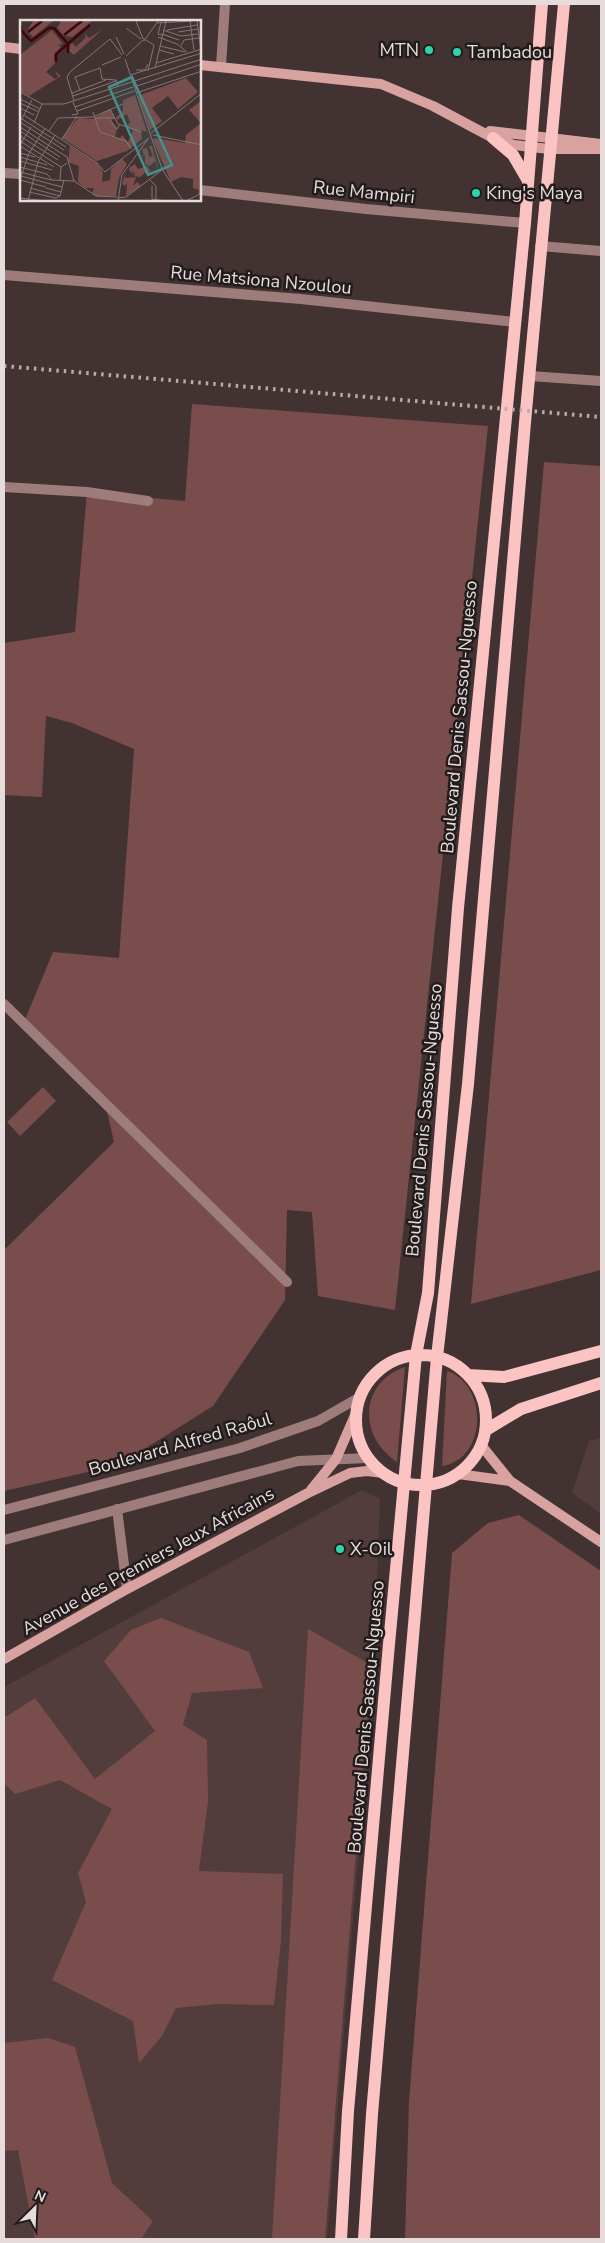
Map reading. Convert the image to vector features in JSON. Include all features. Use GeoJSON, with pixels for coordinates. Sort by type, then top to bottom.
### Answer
{"type":"FeatureCollection","features":[{"type":"Feature","properties":{"kind":"main road","name":"Boulevard Denis Sassou-Nguesso"},"geometry":{"type":"LineString","coordinates":[[341,2239],[348,2111],[404,1483],[416,1355],[428,1293],[458,908],[525,223],[542,4]]}},
{"type":"Feature","properties":{"kind":"main road","name":"Boulevard Denis Sassou-Nguesso"},"geometry":{"type":"LineString","coordinates":[[364,2239],[372,2105],[437,1357],[468,1084],[540,246],[564,4]]}},
{"type":"Feature","properties":{"kind":"main road"},"geometry":{"type":"LineString","coordinates":[[4,47],[20,49]]}},
{"type":"Feature","properties":{"kind":"main road"},"geometry":{"type":"LineString","coordinates":[[201,64],[381,84],[433,106],[493,138],[513,155],[528,179]]}},
{"type":"Feature","properties":{"kind":"main road"},"geometry":{"type":"LineString","coordinates":[[474,128],[530,142]]}},
{"type":"Feature","properties":{"kind":"main road"},"geometry":{"type":"LineString","coordinates":[[493,138],[601,149]]}},
{"type":"Feature","properties":{"kind":"main road"},"geometry":{"type":"LineString","coordinates":[[550,144],[601,144]]}},
{"type":"Feature","properties":{"kind":"main road"},"geometry":{"type":"LineString","coordinates":[[468,1375],[504,1377],[601,1351]]}},
{"type":"Feature","properties":{"kind":"main road"},"geometry":{"type":"LineString","coordinates":[[416,1355],[437,1357],[454,1364],[468,1375],[480,1391],[486,1410],[486,1430],[481,1445],[472,1461],[458,1474],[443,1481],[426,1485],[404,1483],[383,1473],[368,1458],[356,1429],[356,1413],[360,1397],[369,1381],[382,1368],[398,1359],[416,1355]]}},
{"type":"Feature","properties":{"kind":"main road"},"geometry":{"type":"LineString","coordinates":[[486,1430],[521,1409],[601,1383]]}},
{"type":"Feature","properties":{"kind":"main road","name":"Avenue des Premiers Jeux Africains"},"geometry":{"type":"LineString","coordinates":[[308,1493],[336,1459],[356,1413]]}},
{"type":"Feature","properties":{"kind":"main road"},"geometry":{"type":"LineString","coordinates":[[481,1445],[510,1481],[601,1542]]}},
{"type":"Feature","properties":{"kind":"main road","name":"Avenue des Premiers Jeux Africains"},"geometry":{"type":"LineString","coordinates":[[4,1659],[127,1589],[308,1493],[350,1473],[367,1471],[383,1473]]}},
{"type":"Feature","properties":{"kind":"main road"},"geometry":{"type":"LineString","coordinates":[[458,1474],[510,1481]]}},
{"type":"Feature","properties":{"kind":"street"},"geometry":{"type":"LineString","coordinates":[[221,66],[225,4]]}},
{"type":"Feature","properties":{"kind":"street"},"geometry":{"type":"LineString","coordinates":[[4,174],[20,174]]}},
{"type":"Feature","properties":{"kind":"street","name":"Rue Mampiri"},"geometry":{"type":"LineString","coordinates":[[201,190],[366,209],[525,223]]}},
{"type":"Feature","properties":{"kind":"street"},"geometry":{"type":"LineString","coordinates":[[540,246],[601,251]]}},
{"type":"Feature","properties":{"kind":"street","name":"Rue Matsiona Nzoulou"},"geometry":{"type":"LineString","coordinates":[[4,275],[301,299],[514,322]]}},
{"type":"Feature","properties":{"kind":"street"},"geometry":{"type":"LineString","coordinates":[[530,376],[601,381]]}},
{"type":"Feature","properties":{"kind":"street"},"geometry":{"type":"LineString","coordinates":[[4,487],[87,492],[148,501]]}},
{"type":"Feature","properties":{"kind":"street"},"geometry":{"type":"LineString","coordinates":[[4,1004],[287,1282]]}},
{"type":"Feature","properties":{"kind":"street","name":"Boulevard Alfred Raôul"},"geometry":{"type":"LineString","coordinates":[[4,1510],[240,1448],[318,1421],[360,1397]]}},
{"type":"Feature","properties":{"kind":"street"},"geometry":{"type":"LineString","coordinates":[[4,1540],[298,1461],[368,1458]]}},
{"type":"Feature","properties":{"kind":"street"},"geometry":{"type":"LineString","coordinates":[[118,1509],[127,1589]]}},
{"type":"Feature","properties":{"kind":"shaded area"},"geometry":{"type":"Polygon","coordinates":[[[192,404],[488,426],[395,1310],[318,1296],[312,1212],[287,1210],[285,1300],[213,1406],[119,1465],[4,1491],[4,1250],[114,1142],[106,1107],[22,1027],[53,952],[119,958],[134,749],[72,723],[46,716],[42,797],[4,795],[4,643],[75,632],[87,492],[185,501],[192,404]]]}},
{"type":"Feature","properties":{"kind":"shaded area"},"geometry":{"type":"Polygon","coordinates":[[[544,462],[601,466],[601,1270],[471,1304],[544,462]]]}},
{"type":"Feature","properties":{"kind":"shaded area"},"geometry":{"type":"Polygon","coordinates":[[[43,1087],[56,1101],[20,1136],[7,1122],[43,1087]]]}},
{"type":"Feature","properties":{"kind":"shaded area"},"geometry":{"type":"Polygon","coordinates":[[[405,1367],[397,1462],[384,1451],[375,1438],[370,1425],[369,1411],[372,1397],[379,1385],[390,1375],[405,1367]]]}},
{"type":"Feature","properties":{"kind":"shaded area"},"geometry":{"type":"Polygon","coordinates":[[[447,1371],[460,1379],[470,1390],[476,1405],[477,1421],[475,1436],[468,1450],[457,1460],[442,1466],[447,1371]]]}},
{"type":"Feature","properties":{"kind":"shaded area"},"geometry":{"type":"Polygon","coordinates":[[[601,1438],[601,1514],[572,1493],[589,1441],[601,1438]]]}},
{"type":"Feature","properties":{"kind":"shaded area"},"geometry":{"type":"Polygon","coordinates":[[[362,1490],[380,1498],[374,1662],[327,2239],[4,2239],[4,1687],[362,1490]]]}},
{"type":"Feature","properties":{"kind":"shaded area"},"geometry":{"type":"Polygon","coordinates":[[[519,1515],[601,1571],[601,2239],[405,2239],[409,2101],[452,1553],[488,1523],[519,1515]]]}},
{"type":"Feature","properties":{"kind":"shaded area"},"geometry":{"type":"Polygon","coordinates":[[[161,1618],[249,1652],[263,1688],[192,1693],[183,1725],[207,1740],[208,1801],[199,1871],[283,1874],[281,1940],[274,2005],[218,2004],[176,2008],[162,2036],[139,2063],[133,2021],[52,1980],[86,1902],[78,1873],[112,1809],[60,1780],[15,1794],[4,1783],[4,1718],[35,1698],[95,1779],[155,1731],[104,1661],[131,1630],[161,1618]]]}},
{"type":"Feature","properties":{"kind":"shaded area"},"geometry":{"type":"Polygon","coordinates":[[[308,1629],[371,1665],[325,2239],[272,2239],[308,1629]]]}},
{"type":"Feature","properties":{"kind":"shaded area"},"geometry":{"type":"Polygon","coordinates":[[[48,2038],[75,2047],[112,2183],[153,2221],[141,2239],[35,2239],[18,2150],[4,2151],[4,2043],[48,2038]]]}},
{"type":"Feature","properties":{"kind":"railway"},"geometry":{"type":"LineString","coordinates":[[4,366],[601,417]]}},
{"type":"Feature","properties":{"kind":"place","name":"MTN"},"geometry":{"type":"Point","coordinates":[429,50]}},
{"type":"Feature","properties":{"kind":"place","name":"Tambadou"},"geometry":{"type":"Point","coordinates":[457,52]}},
{"type":"Feature","properties":{"kind":"place","name":"King's Maya"},"geometry":{"type":"Point","coordinates":[476,193]}},
{"type":"Feature","properties":{"kind":"place","name":"X-Oil"},"geometry":{"type":"Point","coordinates":[340,1549]}}]}
